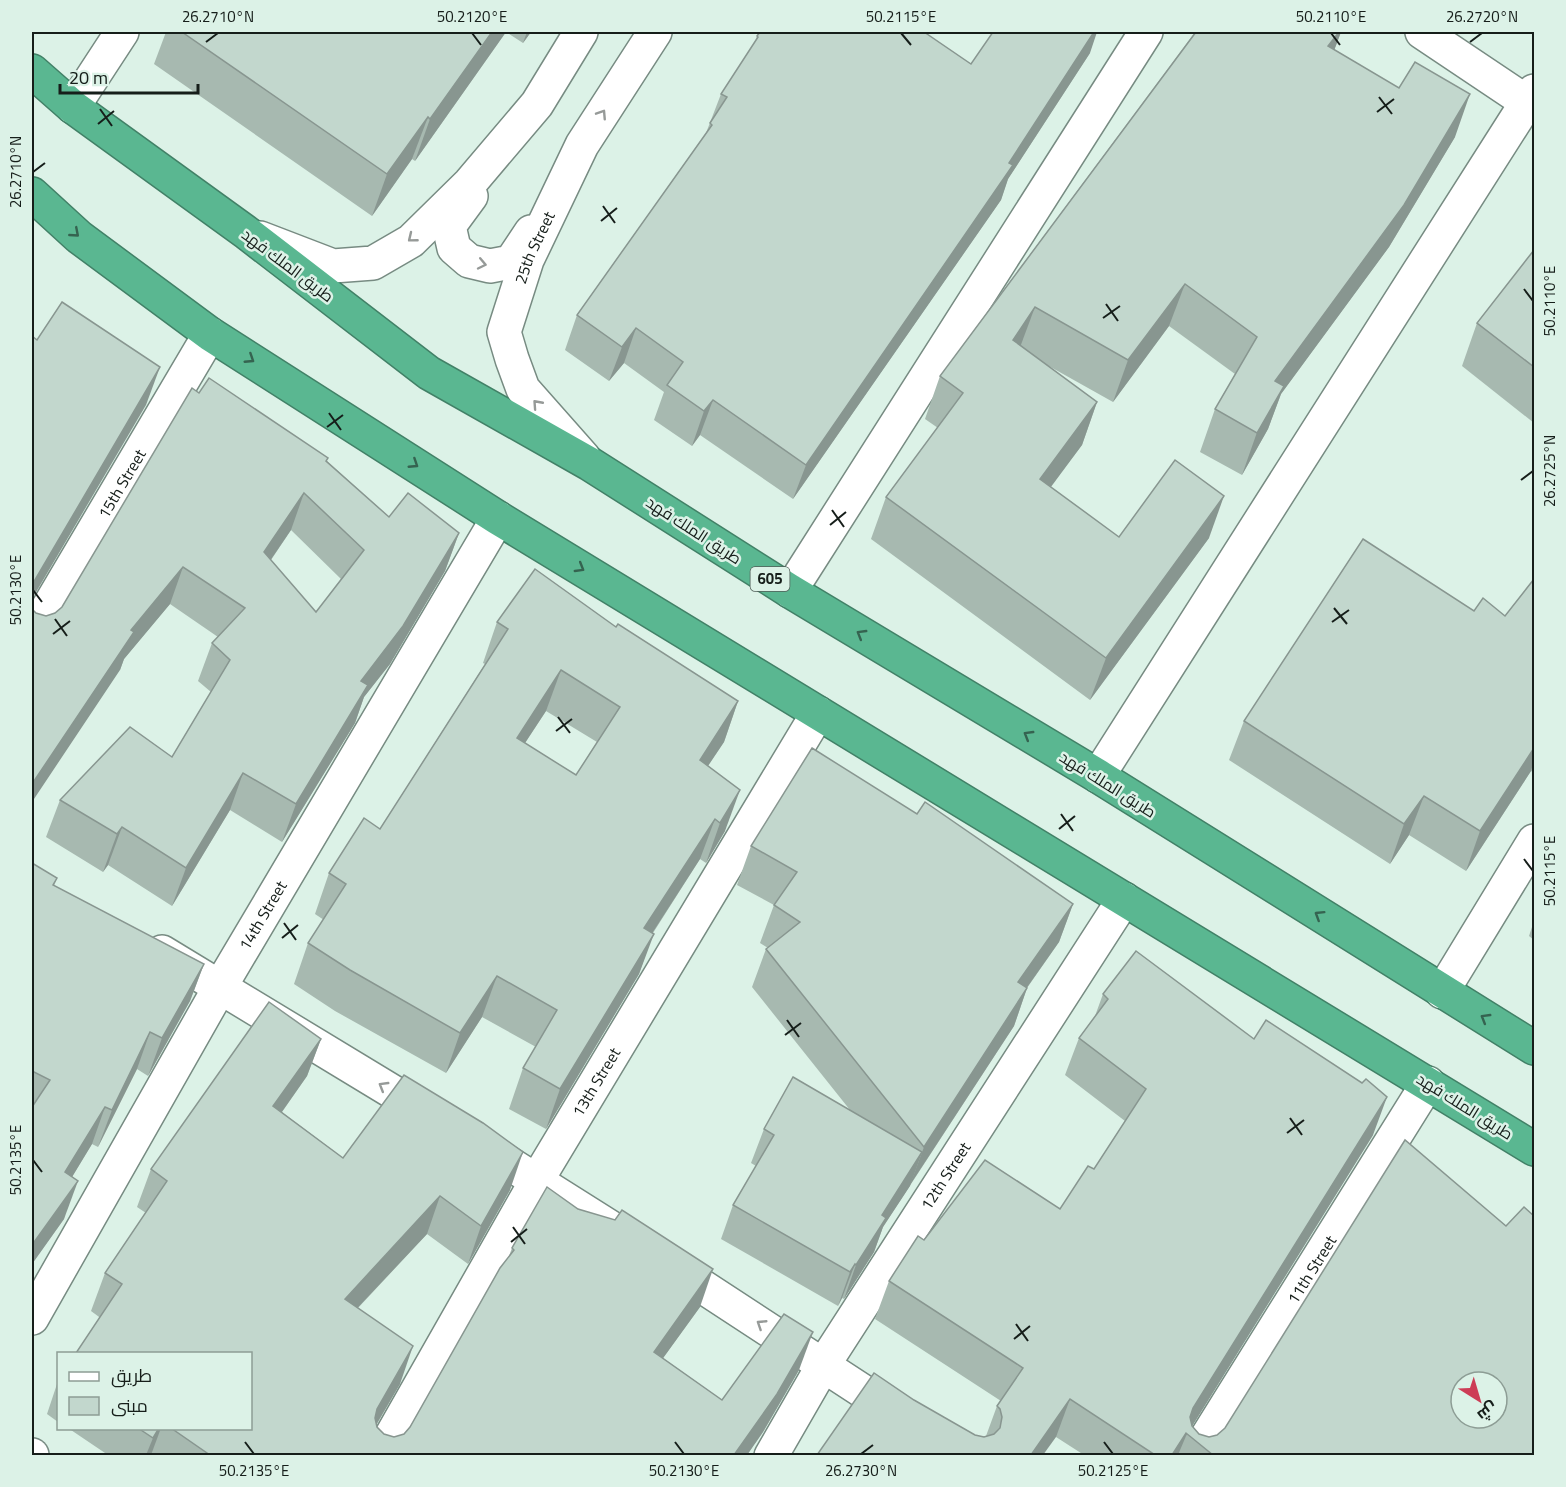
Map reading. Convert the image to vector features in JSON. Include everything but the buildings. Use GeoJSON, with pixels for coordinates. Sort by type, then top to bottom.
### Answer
{"type":"FeatureCollection","features":[{"type":"Feature","properties":{"kind":"highway","name":"طريق الملك فهد"},"geometry":{"type":"LineString","coordinates":[[32,71],[73,107],[247,233],[429,373],[590,464],[790,591],[1098,776],[1534,1048]]}},
{"type":"Feature","properties":{"kind":"highway","name":"طريق الملك فهد"},"geometry":{"type":"LineString","coordinates":[[32,194],[79,237],[210,334],[498,518],[1534,1149]]}},
{"type":"Feature","properties":{"kind":"street"},"geometry":{"type":"LineString","coordinates":[[73,107],[122,32]]}},
{"type":"Feature","properties":{"kind":"street"},"geometry":{"type":"LineString","coordinates":[[581,32],[537,104],[449,226],[454,248],[469,261],[490,266],[511,262],[531,231],[552,181],[582,145]]}},
{"type":"Feature","properties":{"kind":"street","name":"25th Street"},"geometry":{"type":"LineString","coordinates":[[590,464],[523,389],[504,332],[527,260],[582,145],[655,32]]}},
{"type":"Feature","properties":{"kind":"street"},"geometry":{"type":"LineString","coordinates":[[790,591],[1146,32]]}},
{"type":"Feature","properties":{"kind":"street"},"geometry":{"type":"LineString","coordinates":[[1098,776],[1532,100],[1422,32]]}},
{"type":"Feature","properties":{"kind":"street"},"geometry":{"type":"LineString","coordinates":[[247,233],[333,266],[373,263],[411,241],[420,233],[470,183],[537,104]]}},
{"type":"Feature","properties":{"kind":"street","name":"15th Street"},"geometry":{"type":"LineString","coordinates":[[32,634],[210,334]]}},
{"type":"Feature","properties":{"kind":"street","name":"14th Street"},"geometry":{"type":"LineString","coordinates":[[32,1318],[220,987],[498,518]]}},
{"type":"Feature","properties":{"kind":"street","name":"13th Street"},"geometry":{"type":"LineString","coordinates":[[380,1455],[537,1180],[818,713]]}},
{"type":"Feature","properties":{"kind":"street"},"geometry":{"type":"LineString","coordinates":[[1442,992],[1534,841]]}},
{"type":"Feature","properties":{"kind":"street","name":"12th Street"},"geometry":{"type":"LineString","coordinates":[[771,1455],[824,1364],[1124,899]]}},
{"type":"Feature","properties":{"kind":"street"},"geometry":{"type":"LineString","coordinates":[[141,939],[537,1180],[824,1364],[910,1422],[970,1455]]}},
{"type":"Feature","properties":{"kind":"street","name":"11th Street"},"geometry":{"type":"LineString","coordinates":[[1195,1455],[1428,1083]]}}]}
